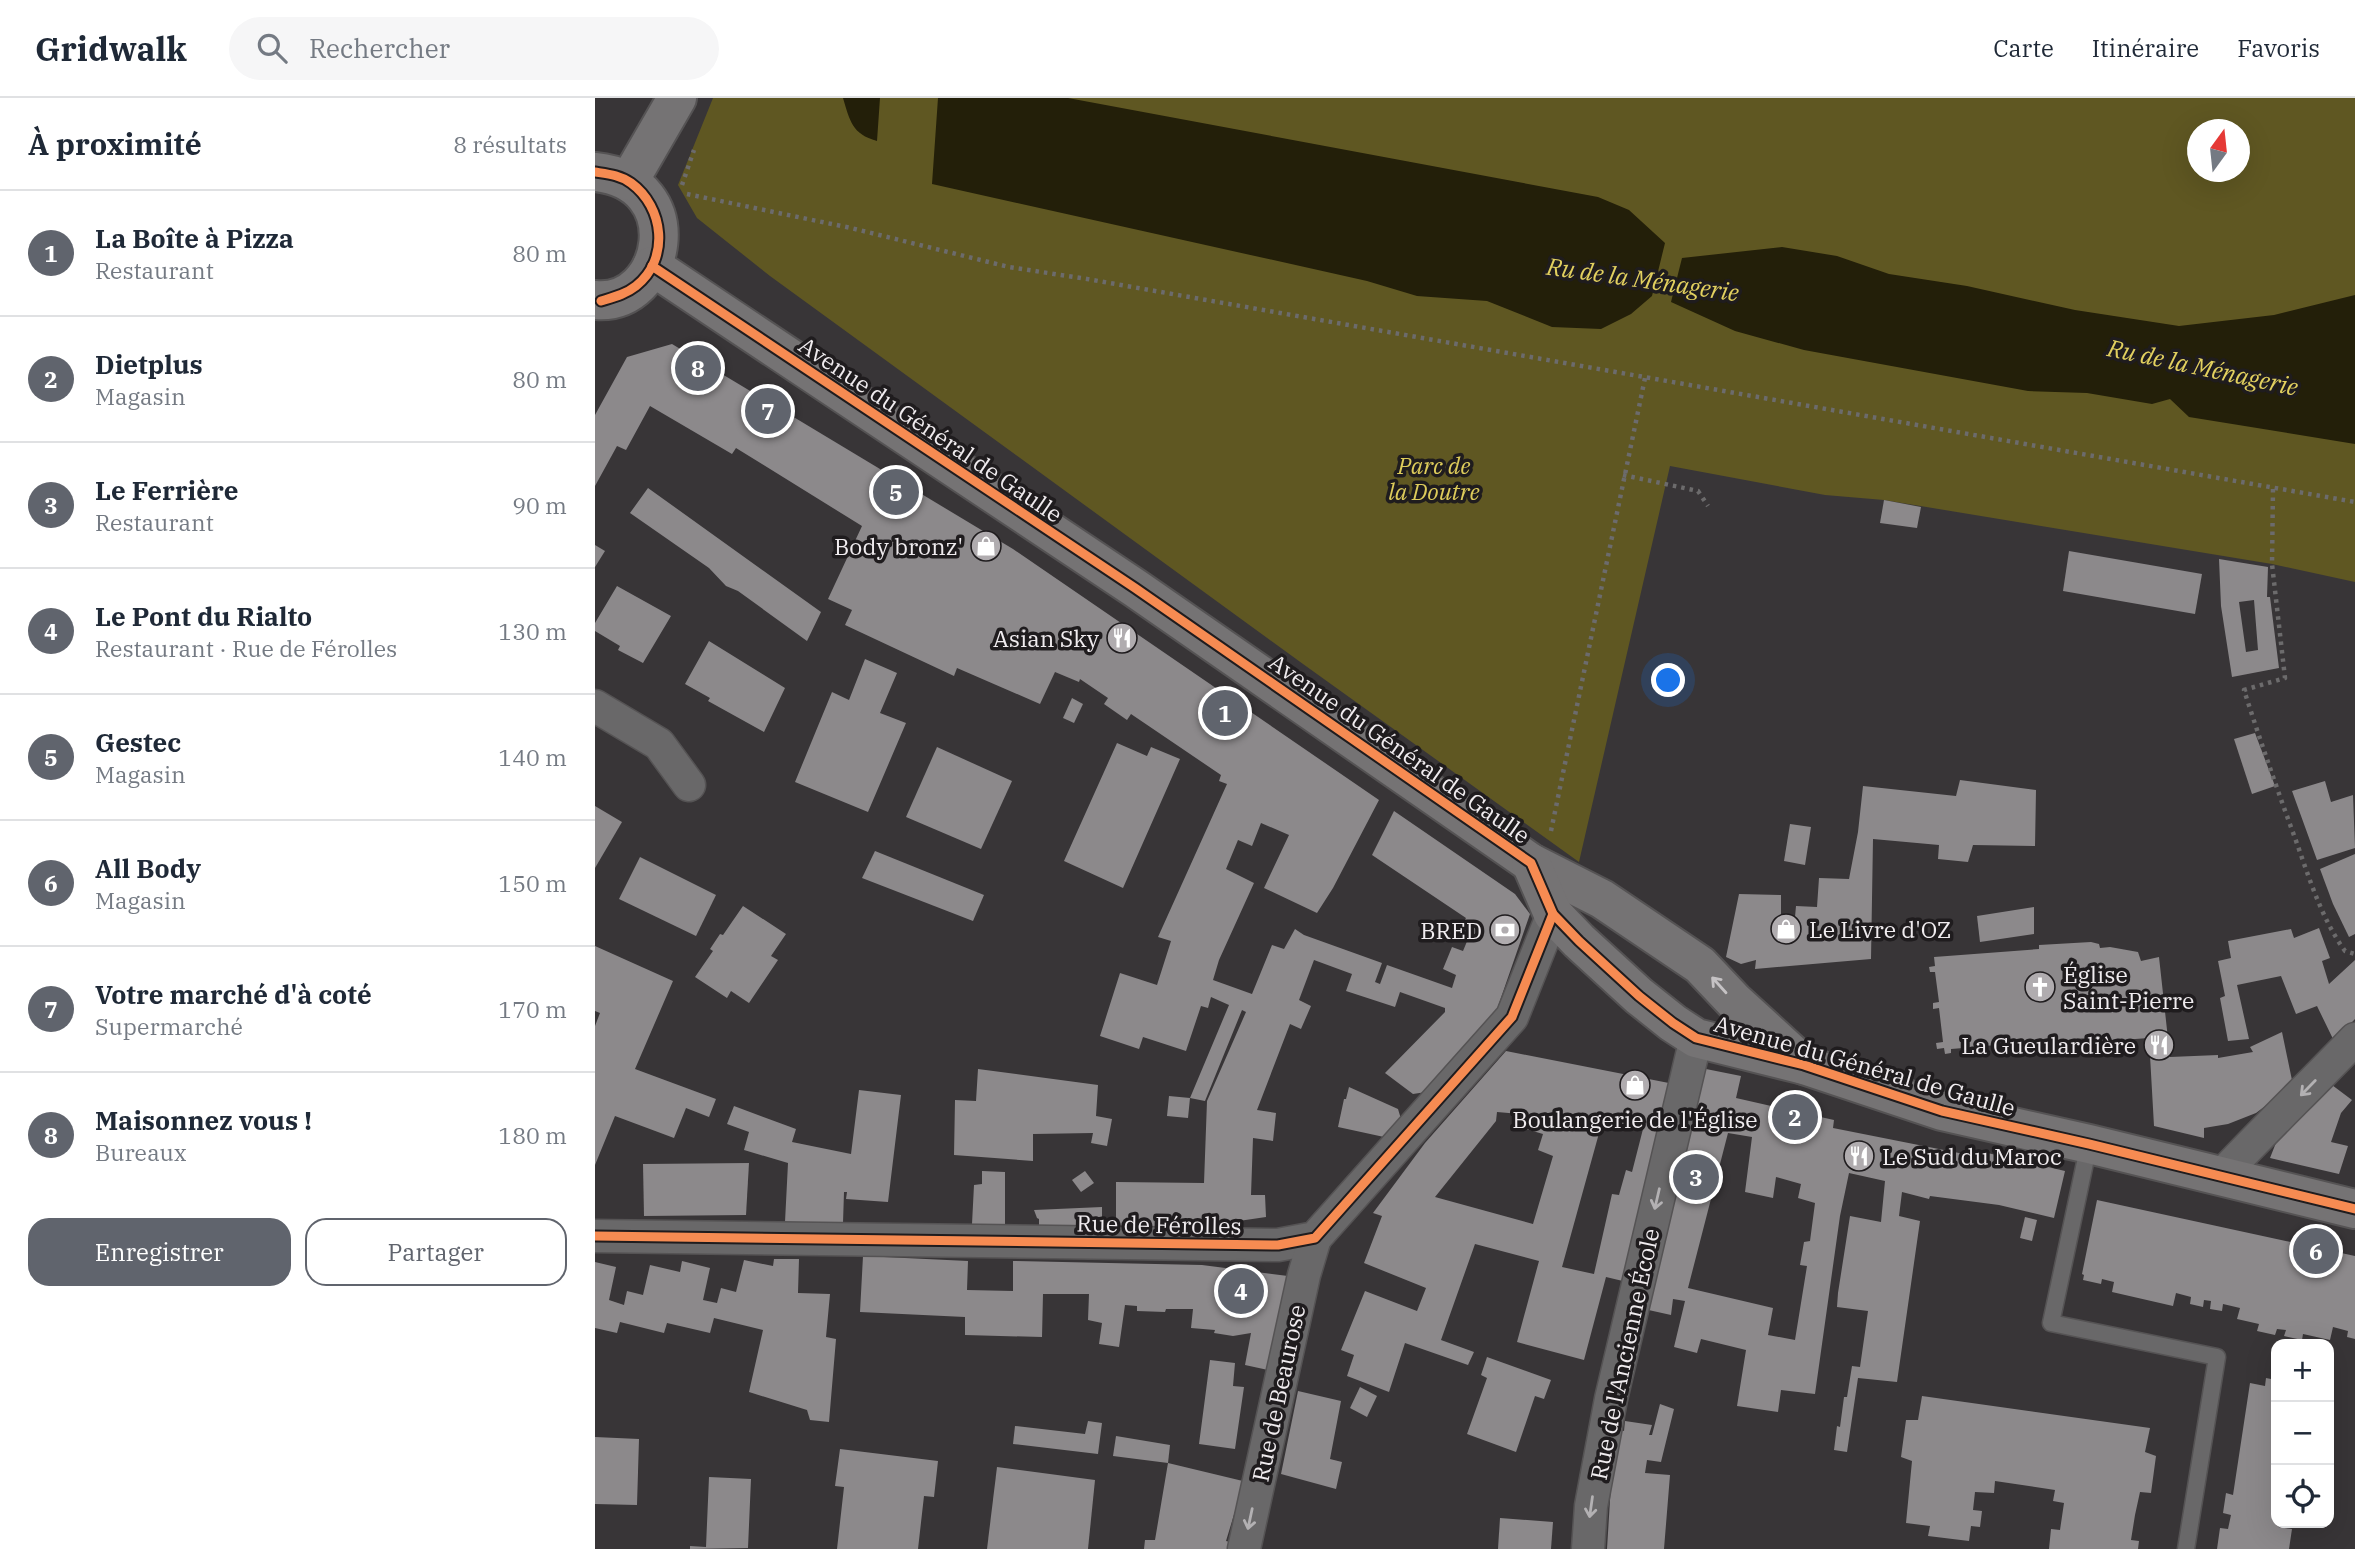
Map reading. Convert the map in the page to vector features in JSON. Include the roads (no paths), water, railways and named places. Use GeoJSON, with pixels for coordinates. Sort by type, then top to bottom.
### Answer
{"type":"FeatureCollection","features":[{"type":"Feature","properties":{"kind":"main road"},"geometry":{"type":"LineString","coordinates":[[597,304],[638,285],[652,266],[658,251],[660,231],[655,212],[645,195],[612,177],[677,98]]}},
{"type":"Feature","properties":{"kind":"main road","name":"Avenue du Général de Gaulle"},"geometry":{"type":"LineString","coordinates":[[652,266],[1135,588],[1540,851],[1602,900],[1700,965],[1734,1001],[1804,1065]]}},
{"type":"Feature","properties":{"kind":"main road","name":"Avenue du Général de Gaulle"},"geometry":{"type":"LineString","coordinates":[[1540,851],[1553,914],[1639,996],[1696,1038],[1804,1065],[1942,1111],[2355,1209]]}},
{"type":"Feature","properties":{"kind":"street"},"geometry":{"type":"LineString","coordinates":[[595,706],[659,744],[689,785]]}},
{"type":"Feature","properties":{"kind":"street"},"geometry":{"type":"LineString","coordinates":[[1315,1238],[1512,1017],[1553,914]]}},
{"type":"Feature","properties":{"kind":"street","name":"Rue de l'Ancienne École"},"geometry":{"type":"LineString","coordinates":[[1588,1549],[1593,1493],[1617,1373],[1696,1038]]}},
{"type":"Feature","properties":{"kind":"street"},"geometry":{"type":"LineString","coordinates":[[2220,1177],[2355,1039]]}},
{"type":"Feature","properties":{"kind":"street","name":"Rue de Férolles"},"geometry":{"type":"LineString","coordinates":[[595,1236],[1278,1245],[1315,1238]]}},
{"type":"Feature","properties":{"kind":"street","name":"Rue de Beaurose"},"geometry":{"type":"LineString","coordinates":[[1244,1549],[1304,1275],[1315,1238]]}},
{"type":"Feature","properties":{"kind":"lane"},"geometry":{"type":"LineString","coordinates":[[2089,1144],[2051,1323],[2217,1357],[2186,1549]]}},
{"type":"Feature","properties":{"kind":"water"},"geometry":{"type":"Polygon","coordinates":[[[843,98],[880,98],[877,141],[862,135],[853,126],[843,98]]]}},
{"type":"Feature","properties":{"kind":"water"},"geometry":{"type":"Polygon","coordinates":[[[938,98],[1068,98],[1598,197],[1629,210],[1665,243],[1652,296],[1631,314],[1601,329],[1552,327],[1487,301],[1417,296],[1367,281],[932,184],[938,98]]]}},
{"type":"Feature","properties":{"kind":"water"},"geometry":{"type":"Polygon","coordinates":[[[1782,247],[1837,256],[1889,274],[1967,286],[2075,310],[2179,326],[2274,315],[2355,295],[2355,444],[2189,417],[2170,399],[2152,404],[2087,393],[2028,391],[1804,350],[1735,331],[1671,302],[1682,258],[1782,247]]]}},
{"type":"Feature","properties":{"kind":"waterway","name":"Ru de la Ménagerie"},"geometry":{"type":"LineString","coordinates":[[1644,279],[1690,285]]}},
{"type":"Feature","properties":{"kind":"place","name":"Maisonnez vous !"},"geometry":{"type":"Point","coordinates":[698,368]}},
{"type":"Feature","properties":{"kind":"place","name":"Votre marché d'à coté"},"geometry":{"type":"Point","coordinates":[768,411]}},
{"type":"Feature","properties":{"kind":"place","name":"Gestec"},"geometry":{"type":"Point","coordinates":[896,492]}},
{"type":"Feature","properties":{"kind":"place","name":"Body bronz'"},"geometry":{"type":"Point","coordinates":[986,546]}},
{"type":"Feature","properties":{"kind":"place","name":"Asian Sky"},"geometry":{"type":"Point","coordinates":[1122,638]}},
{"type":"Feature","properties":{"kind":"place","name":"La Boîte à Pizza"},"geometry":{"type":"Point","coordinates":[1225,713]}},
{"type":"Feature","properties":{"kind":"place","name":"Le Livre d'OZ"},"geometry":{"type":"Point","coordinates":[1786,929]}},
{"type":"Feature","properties":{"kind":"place","name":"BRED"},"geometry":{"type":"Point","coordinates":[1505,930]}},
{"type":"Feature","properties":{"kind":"place","name":"Église Saint-Pierre"},"geometry":{"type":"Point","coordinates":[2040,987]}},
{"type":"Feature","properties":{"kind":"place","name":"La Gueulardière"},"geometry":{"type":"Point","coordinates":[2159,1045]}},
{"type":"Feature","properties":{"kind":"place","name":"Boulangerie de l'Église"},"geometry":{"type":"Point","coordinates":[1635,1085]}},
{"type":"Feature","properties":{"kind":"place","name":"Dietplus"},"geometry":{"type":"Point","coordinates":[1795,1117]}},
{"type":"Feature","properties":{"kind":"place","name":"Le Sud du Maroc"},"geometry":{"type":"Point","coordinates":[1859,1156]}},
{"type":"Feature","properties":{"kind":"place","name":"Le Ferrière"},"geometry":{"type":"Point","coordinates":[1696,1177]}},
{"type":"Feature","properties":{"kind":"place","name":"All Body"},"geometry":{"type":"Point","coordinates":[2316,1251]}},
{"type":"Feature","properties":{"kind":"place","name":"Le Pont du Rialto"},"geometry":{"type":"Point","coordinates":[1241,1291]}},
{"type":"Feature","properties":{"kind":"park label","name":"Parc de la Doutre"},"geometry":{"type":"Point","coordinates":[1434,478]}}]}
